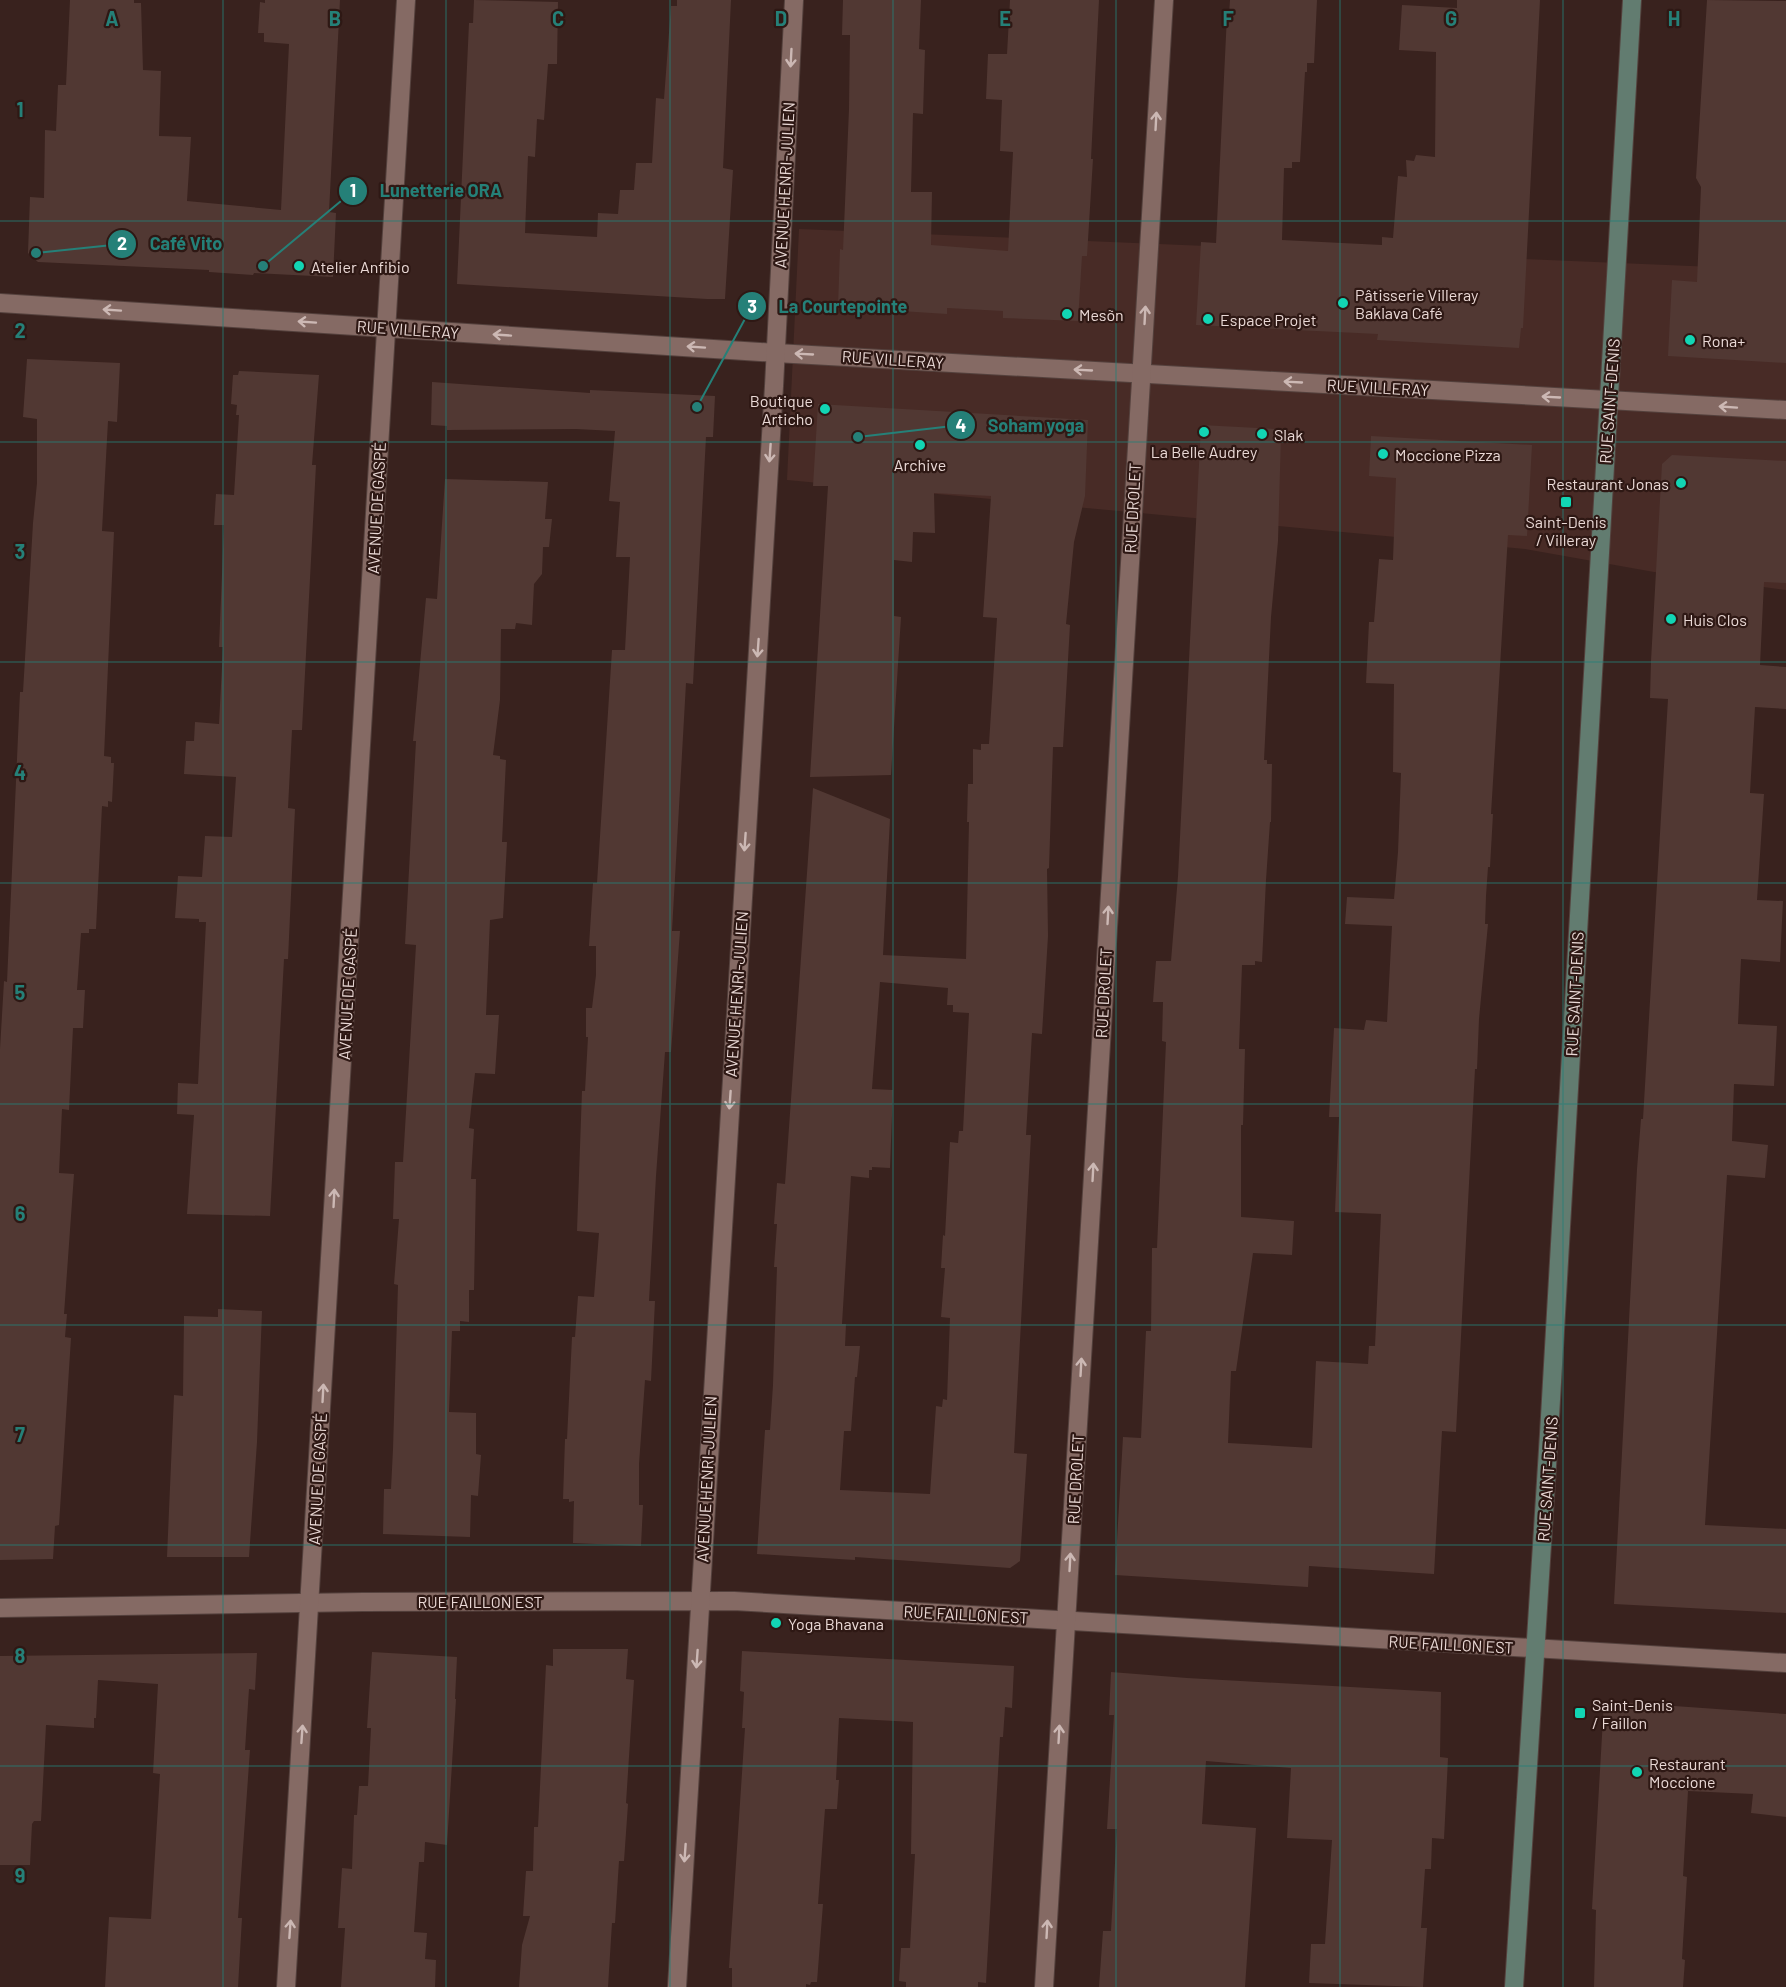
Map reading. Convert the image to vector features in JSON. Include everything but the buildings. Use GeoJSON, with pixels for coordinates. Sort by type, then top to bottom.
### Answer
{"type":"FeatureCollection","features":[{"type":"Feature","properties":{"kind":"main road","name":"RUE SAINT-DENIS"},"geometry":{"type":"LineString","coordinates":[[1514,1987],[1536,1649],[1632,0]]}},
{"type":"Feature","properties":{"kind":"street","name":"AVENUE DE GASPÉ"},"geometry":{"type":"LineString","coordinates":[[286,1987],[388,328],[406,0]]}},
{"type":"Feature","properties":{"kind":"street","name":"AVENUE HENRI-JULIEN"},"geometry":{"type":"LineString","coordinates":[[677,1987],[776,353],[795,0]]}},
{"type":"Feature","properties":{"kind":"street","name":"RUE DROLET"},"geometry":{"type":"LineString","coordinates":[[1044,1987],[1164,0]]}},
{"type":"Feature","properties":{"kind":"street","name":"RUE VILLERAY"},"geometry":{"type":"LineString","coordinates":[[0,303],[776,353],[1786,410]]}},
{"type":"Feature","properties":{"kind":"street","name":"RUE FAILLON EST"},"geometry":{"type":"LineString","coordinates":[[0,1608],[363,1602],[749,1601],[1786,1663]]}},
{"type":"Feature","properties":{"kind":"shaded area"},"geometry":{"type":"Polygon","coordinates":[[[799,229],[1786,270],[1786,590],[1654,572],[1525,549],[787,480],[799,229]]]}},
{"type":"Feature","properties":{"kind":"place","name":"Café Vito"},"geometry":{"type":"Point","coordinates":[36,253]}},
{"type":"Feature","properties":{"kind":"place","name":"Lunetterie ORA"},"geometry":{"type":"Point","coordinates":[263,266]}},
{"type":"Feature","properties":{"kind":"place","name":"Atelier Anfibio"},"geometry":{"type":"Point","coordinates":[299,266]}},
{"type":"Feature","properties":{"kind":"place","name":"Pâtisserie Villeray Baklava Café"},"geometry":{"type":"Point","coordinates":[1343,303]}},
{"type":"Feature","properties":{"kind":"place","name":"Mesõn"},"geometry":{"type":"Point","coordinates":[1067,314]}},
{"type":"Feature","properties":{"kind":"place","name":"Espace Projet"},"geometry":{"type":"Point","coordinates":[1208,319]}},
{"type":"Feature","properties":{"kind":"place","name":"Rona+"},"geometry":{"type":"Point","coordinates":[1690,340]}},
{"type":"Feature","properties":{"kind":"place","name":"La Courtepointe"},"geometry":{"type":"Point","coordinates":[697,407]}},
{"type":"Feature","properties":{"kind":"place","name":"Boutique Articho"},"geometry":{"type":"Point","coordinates":[825,409]}},
{"type":"Feature","properties":{"kind":"place","name":"La Belle Audrey"},"geometry":{"type":"Point","coordinates":[1204,432]}},
{"type":"Feature","properties":{"kind":"place","name":"Slak"},"geometry":{"type":"Point","coordinates":[1262,434]}},
{"type":"Feature","properties":{"kind":"place","name":"Soham yoga"},"geometry":{"type":"Point","coordinates":[858,437]}},
{"type":"Feature","properties":{"kind":"place","name":"Archive"},"geometry":{"type":"Point","coordinates":[920,445]}},
{"type":"Feature","properties":{"kind":"place","name":"Moccione Pizza"},"geometry":{"type":"Point","coordinates":[1383,454]}},
{"type":"Feature","properties":{"kind":"place","name":"Restaurant Jonas"},"geometry":{"type":"Point","coordinates":[1681,483]}},
{"type":"Feature","properties":{"kind":"place","name":"Saint-Denis / Villeray"},"geometry":{"type":"Point","coordinates":[1566,502]}},
{"type":"Feature","properties":{"kind":"place","name":"Huis Clos"},"geometry":{"type":"Point","coordinates":[1671,619]}},
{"type":"Feature","properties":{"kind":"place","name":"Yoga Bhavana"},"geometry":{"type":"Point","coordinates":[776,1623]}},
{"type":"Feature","properties":{"kind":"place","name":"Saint-Denis / Faillon"},"geometry":{"type":"Point","coordinates":[1580,1713]}},
{"type":"Feature","properties":{"kind":"place","name":"Restaurant Moccione"},"geometry":{"type":"Point","coordinates":[1637,1772]}}]}
